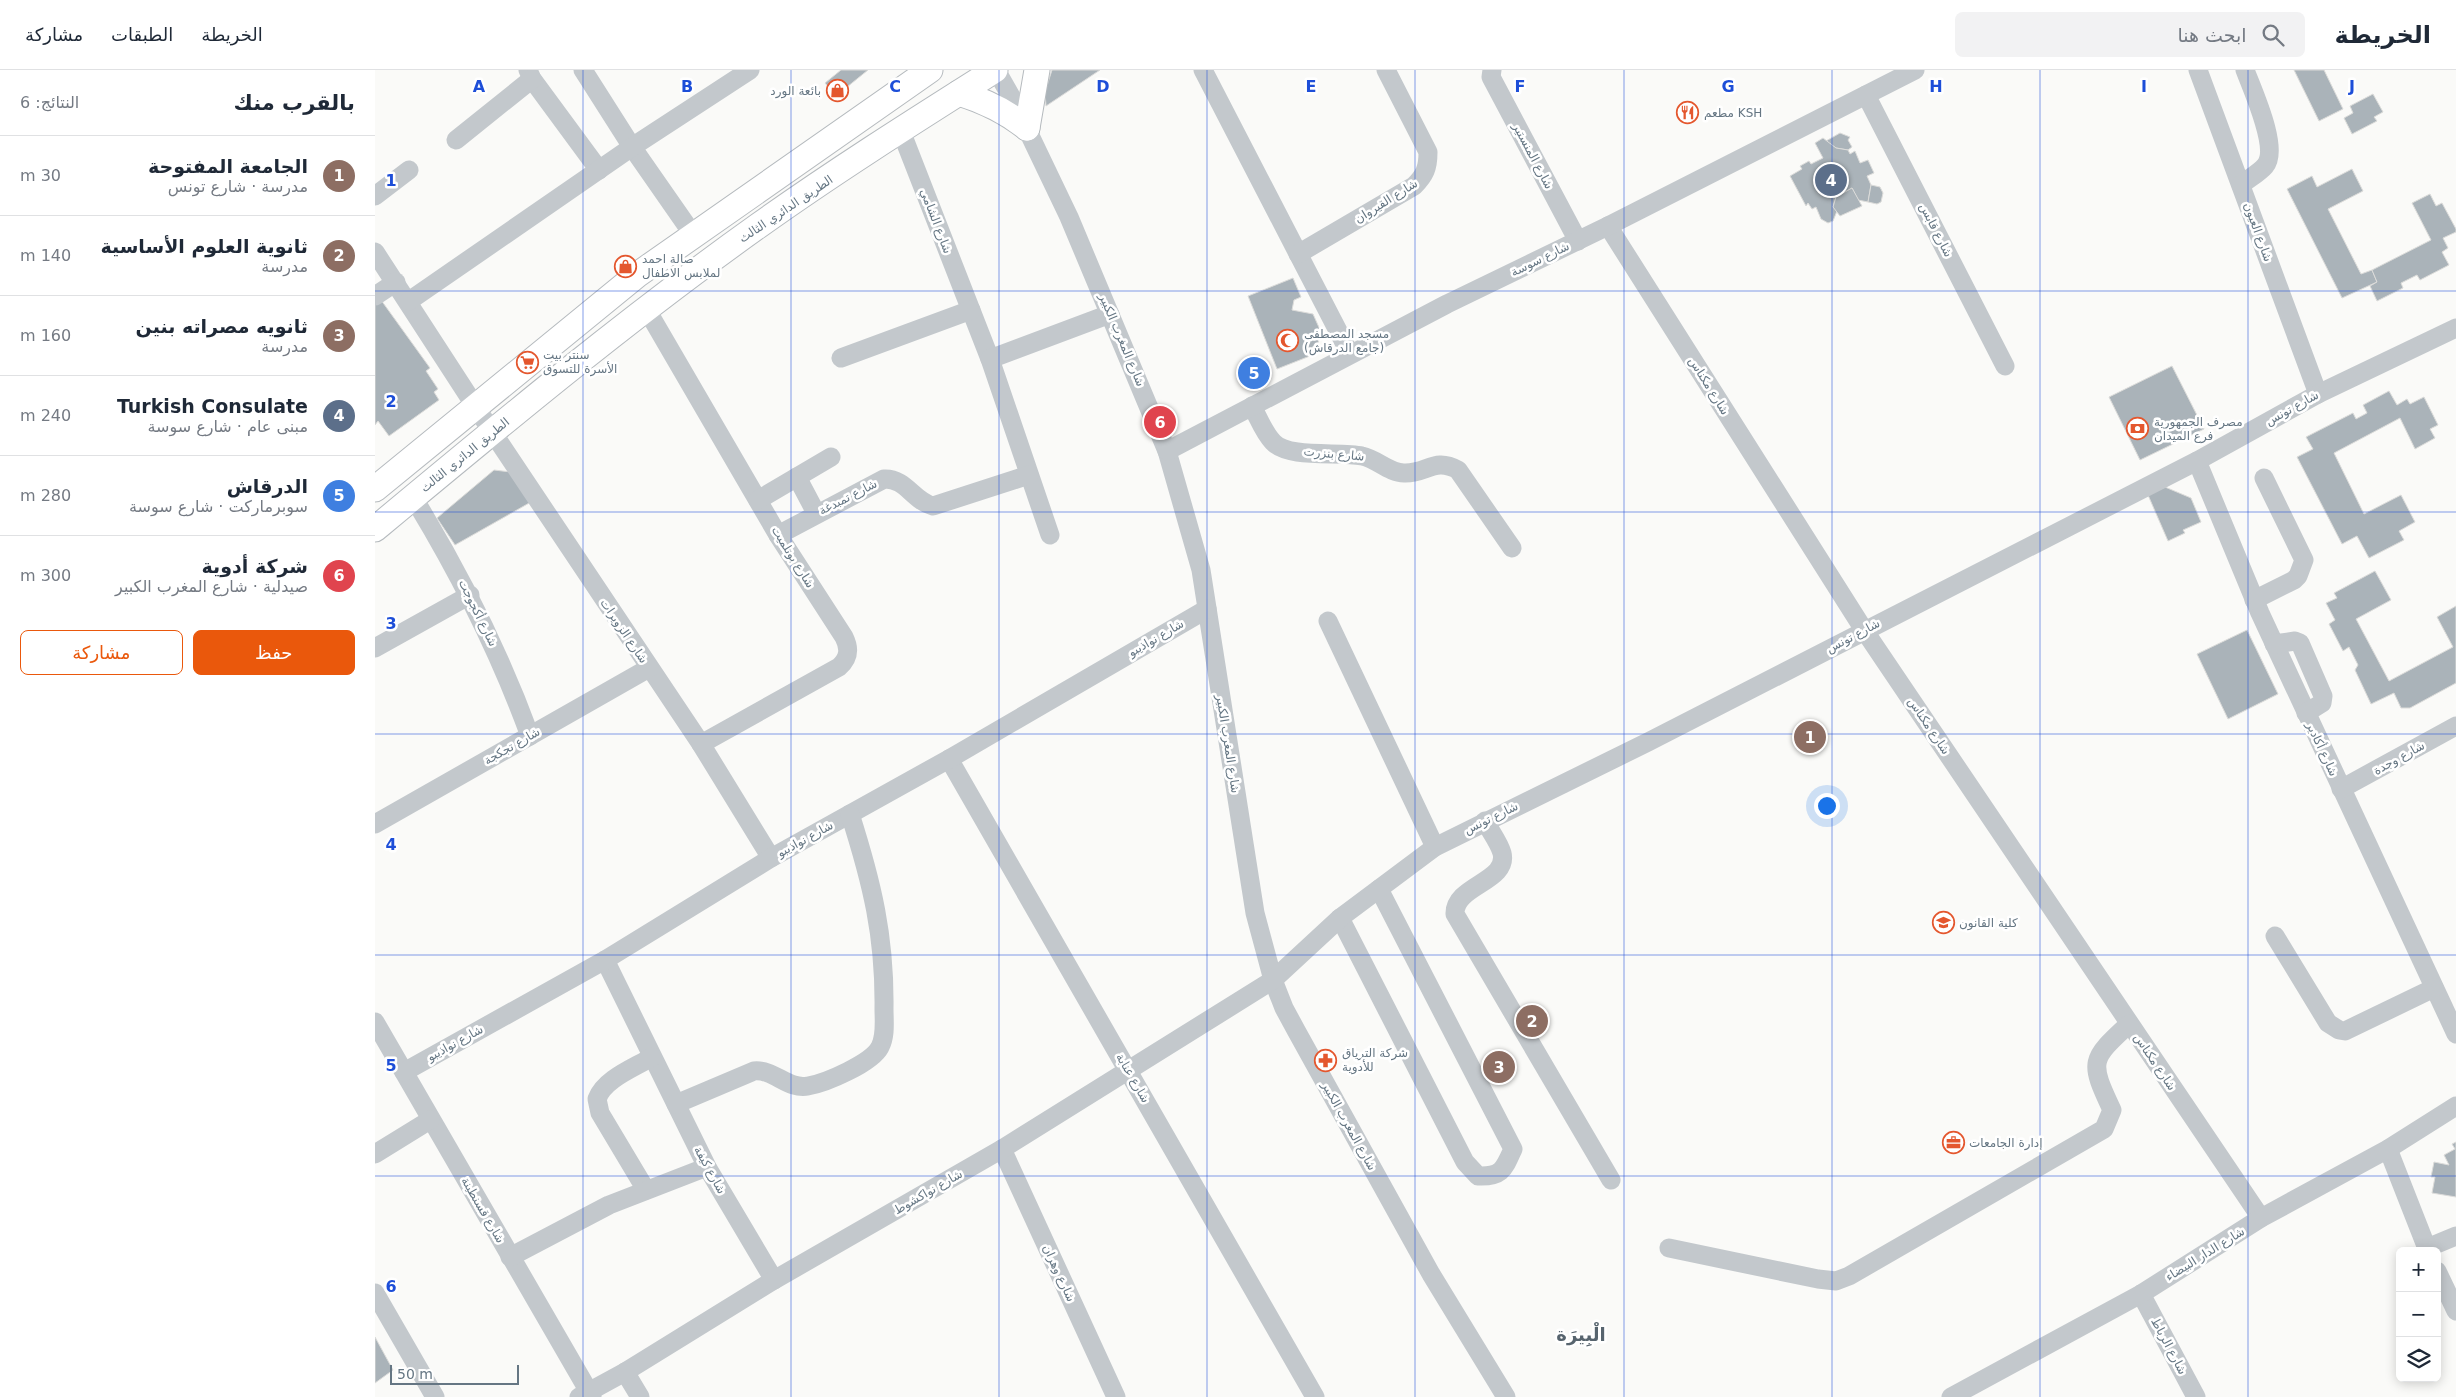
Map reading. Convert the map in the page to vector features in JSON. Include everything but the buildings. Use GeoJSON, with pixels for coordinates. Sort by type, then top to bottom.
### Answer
{"type":"FeatureCollection","features":[{"type":"Feature","properties":{"kind":"main road"},"geometry":{"type":"LineString","coordinates":[[375,489],[637,276],[931,70]]}},
{"type":"Feature","properties":{"kind":"main road","name":"الطريق الدائري الثالث"},"geometry":{"type":"LineString","coordinates":[[375,529],[492,432],[759,225],[995,70]]}},
{"type":"Feature","properties":{"kind":"main road"},"geometry":{"type":"LineString","coordinates":[[1027,128],[1037,70]]}},
{"type":"Feature","properties":{"kind":"main road"},"geometry":{"type":"LineString","coordinates":[[959,93],[996,106],[1009,113],[1027,128]]}},
{"type":"Feature","properties":{"kind":"street"},"geometry":{"type":"LineString","coordinates":[[583,70],[632,147],[694,236]]}},
{"type":"Feature","properties":{"kind":"street"},"geometry":{"type":"LineString","coordinates":[[409,301],[632,147],[750,70]]}},
{"type":"Feature","properties":{"kind":"street","name":"شارع المغرب الكبير"},"geometry":{"type":"LineString","coordinates":[[995,70],[1027,128],[1065,208],[1167,450],[1201,570],[1255,913],[1273,980],[1293,1024],[1431,1274],[1506,1397]]}},
{"type":"Feature","properties":{"kind":"street"},"geometry":{"type":"LineString","coordinates":[[1203,70],[1350,354]]}},
{"type":"Feature","properties":{"kind":"street","name":"شارع القيروان"},"geometry":{"type":"LineString","coordinates":[[1298,254],[1414,186],[1422,178],[1428,167],[1428,152],[1385,70]]}},
{"type":"Feature","properties":{"kind":"street","name":"شارع المنستير"},"geometry":{"type":"LineString","coordinates":[[1492,70],[1491,77],[1579,240]]}},
{"type":"Feature","properties":{"kind":"street","name":"شارع سوسة"},"geometry":{"type":"LineString","coordinates":[[1167,450],[1447,304],[1608,226],[1915,70]]}},
{"type":"Feature","properties":{"kind":"street","name":"شارع العيون"},"geometry":{"type":"LineString","coordinates":[[2198,70],[2318,394]]}},
{"type":"Feature","properties":{"kind":"street"},"geometry":{"type":"LineString","coordinates":[[2241,185],[2266,166],[2270,149],[2267,130],[2245,70]]}},
{"type":"Feature","properties":{"kind":"street"},"geometry":{"type":"LineString","coordinates":[[456,140],[530,75],[599,170]]}},
{"type":"Feature","properties":{"kind":"street","name":"شارع قابس"},"geometry":{"type":"LineString","coordinates":[[1866,95],[2005,366]]}},
{"type":"Feature","properties":{"kind":"street","name":"شارع الشامي"},"geometry":{"type":"LineString","coordinates":[[901,131],[990,359],[1050,536]]}},
{"type":"Feature","properties":{"kind":"street"},"geometry":{"type":"LineString","coordinates":[[375,196],[409,170]]}},
{"type":"Feature","properties":{"kind":"street","name":"شارع مكناس"},"geometry":{"type":"LineString","coordinates":[[1608,226],[1864,630],[2261,1218]]}},
{"type":"Feature","properties":{"kind":"street","name":"شارع الزويرات"},"geometry":{"type":"LineString","coordinates":[[375,252],[409,301],[492,432],[701,744],[771,858]]}},
{"type":"Feature","properties":{"kind":"street"},"geometry":{"type":"LineString","coordinates":[[375,296],[396,282]]}},
{"type":"Feature","properties":{"kind":"street","name":"شارع بوتلميت"},"geometry":{"type":"LineString","coordinates":[[647,310],[757,500],[847,644],[847,655],[839,667],[701,744]]}},
{"type":"Feature","properties":{"kind":"street"},"geometry":{"type":"LineString","coordinates":[[841,358],[971,310]]}},
{"type":"Feature","properties":{"kind":"street"},"geometry":{"type":"LineString","coordinates":[[990,359],[1110,314]]}},
{"type":"Feature","properties":{"kind":"street","name":"شارع تونس"},"geometry":{"type":"LineString","coordinates":[[1273,980],[1341,918],[1435,847],[1648,742],[2197,461],[2318,394],[2456,328]]}},
{"type":"Feature","properties":{"kind":"street","name":"شارع بنزرت"},"geometry":{"type":"LineString","coordinates":[[1252,406],[1273,442],[1287,450],[1361,455],[1374,459],[1399,473],[1413,473],[1433,465],[1447,464],[1458,470],[1512,548]]}},
{"type":"Feature","properties":{"kind":"street"},"geometry":{"type":"LineString","coordinates":[[757,500],[831,457]]}},
{"type":"Feature","properties":{"kind":"street","name":"شارع أكادير"},"geometry":{"type":"LineString","coordinates":[[2197,461],[2254,600],[2456,1034]]}},
{"type":"Feature","properties":{"kind":"street","name":"شارع تمبدغة"},"geometry":{"type":"LineString","coordinates":[[778,535],[816,513],[884,479],[899,482],[921,501],[933,506],[1029,475]]}},
{"type":"Feature","properties":{"kind":"street"},"geometry":{"type":"LineString","coordinates":[[797,477],[816,513]]}},
{"type":"Feature","properties":{"kind":"street"},"geometry":{"type":"LineString","coordinates":[[2254,600],[2294,580],[2298,576],[2304,560],[2264,478]]}},
{"type":"Feature","properties":{"kind":"street","name":"شارع أكجوجت"},"geometry":{"type":"LineString","coordinates":[[413,497],[470,595],[510,682],[530,736]]}},
{"type":"Feature","properties":{"kind":"street"},"geometry":{"type":"LineString","coordinates":[[375,648],[470,595]]}},
{"type":"Feature","properties":{"kind":"street","name":"شارع نواذيبو"},"geometry":{"type":"LineString","coordinates":[[404,1072],[605,960],[771,858],[949,759],[1207,609]]}},
{"type":"Feature","properties":{"kind":"street"},"geometry":{"type":"LineString","coordinates":[[1328,621],[1435,847]]}},
{"type":"Feature","properties":{"kind":"street","name":"شارع تجكجة"},"geometry":{"type":"LineString","coordinates":[[378,816],[530,736],[649,668]]}},
{"type":"Feature","properties":{"kind":"street","name":"شارع وجدة"},"geometry":{"type":"LineString","coordinates":[[2341,789],[2456,726]]}},
{"type":"Feature","properties":{"kind":"street","name":"شارع عنابة"},"geometry":{"type":"LineString","coordinates":[[949,759],[1315,1397]]}},
{"type":"Feature","properties":{"kind":"street"},"geometry":{"type":"LineString","coordinates":[[676,1104],[754,1071],[766,1072],[793,1086],[810,1086],[865,1062],[880,1047],[884,1015],[882,948],[871,880],[850,814]]}},
{"type":"Feature","properties":{"kind":"street"},"geometry":{"type":"LineString","coordinates":[[1485,821],[1502,853],[1501,862],[1497,872],[1459,899],[1455,905],[1455,914],[1611,1180]]}},
{"type":"Feature","properties":{"kind":"street"},"geometry":{"type":"LineString","coordinates":[[1341,918],[1465,1162],[1478,1176],[1493,1177],[1505,1168],[1513,1149],[1379,889]]}},
{"type":"Feature","properties":{"kind":"street"},"geometry":{"type":"LineString","coordinates":[[2275,936],[2328,1023],[2339,1030],[2345,1031],[2434,988]]}},
{"type":"Feature","properties":{"kind":"street","name":"شارع كيفة"},"geometry":{"type":"LineString","coordinates":[[605,960],[651,1057],[707,1167],[774,1280]]}},
{"type":"Feature","properties":{"kind":"street","name":"شارع نواكشوط"},"geometry":{"type":"LineString","coordinates":[[587,1395],[774,1280],[1002,1149],[1273,980]]}},
{"type":"Feature","properties":{"kind":"street","name":"شارع قسنطينة"},"geometry":{"type":"LineString","coordinates":[[375,1022],[587,1395]]}},
{"type":"Feature","properties":{"kind":"street"},"geometry":{"type":"LineString","coordinates":[[1669,1248],[1818,1279],[1836,1281],[1849,1276],[2104,1129],[2112,1110],[2097,1079],[2097,1061],[2101,1049],[2129,1024]]}},
{"type":"Feature","properties":{"kind":"street"},"geometry":{"type":"LineString","coordinates":[[646,1190],[601,1112],[597,1099],[603,1088],[610,1082],[651,1057]]}},
{"type":"Feature","properties":{"kind":"street","name":"شارع الدار البيضاء"},"geometry":{"type":"LineString","coordinates":[[1951,1397],[2141,1294],[2261,1218],[2388,1149],[2456,1106]]}},
{"type":"Feature","properties":{"kind":"street"},"geometry":{"type":"LineString","coordinates":[[375,1154],[430,1120]]}},
{"type":"Feature","properties":{"kind":"street","name":"شارع وهران"},"geometry":{"type":"LineString","coordinates":[[1002,1149],[1116,1397]]}},
{"type":"Feature","properties":{"kind":"street"},"geometry":{"type":"LineString","coordinates":[[2388,1149],[2426,1247]]}},
{"type":"Feature","properties":{"kind":"street"},"geometry":{"type":"LineString","coordinates":[[510,1257],[585,1217],[646,1190],[707,1167]]}},
{"type":"Feature","properties":{"kind":"street"},"geometry":{"type":"LineString","coordinates":[[2433,1247],[2456,1236]]}},
{"type":"Feature","properties":{"kind":"street"},"geometry":{"type":"LineString","coordinates":[[2441,1279],[2456,1311]]}},
{"type":"Feature","properties":{"kind":"street"},"geometry":{"type":"LineString","coordinates":[[375,1293],[435,1397]]}},
{"type":"Feature","properties":{"kind":"street","name":"شارع الرباط"},"geometry":{"type":"LineString","coordinates":[[2141,1294],[2196,1397]]}},
{"type":"Feature","properties":{"kind":"street"},"geometry":{"type":"LineString","coordinates":[[625,1372],[640,1397]]}},
{"type":"Feature","properties":{"kind":"place","name":"بائعة الورد"},"geometry":{"type":"Point","coordinates":[837,91]}},
{"type":"Feature","properties":{"kind":"place","name":"مطعم KSH"},"geometry":{"type":"Point","coordinates":[1688,113]}},
{"type":"Feature","properties":{"kind":"place","name":"Turkish Consulate"},"geometry":{"type":"Point","coordinates":[1831,180]}},
{"type":"Feature","properties":{"kind":"place","name":"صالة احمد لملابس الاطفال"},"geometry":{"type":"Point","coordinates":[626,266]}},
{"type":"Feature","properties":{"kind":"place","name":"مسجد المصطفى (جامع الدرقاش)"},"geometry":{"type":"Point","coordinates":[1288,341]}},
{"type":"Feature","properties":{"kind":"place","name":"سنتر بيت الأسرة للتسوق"},"geometry":{"type":"Point","coordinates":[527,362]}},
{"type":"Feature","properties":{"kind":"place","name":"الدرقاش"},"geometry":{"type":"Point","coordinates":[1254,373]}},
{"type":"Feature","properties":{"kind":"place","name":"شركة أدوية"},"geometry":{"type":"Point","coordinates":[1160,422]}},
{"type":"Feature","properties":{"kind":"place","name":"مصرف الجمهورية فرع الميدان"},"geometry":{"type":"Point","coordinates":[2138,429]}},
{"type":"Feature","properties":{"kind":"place","name":"الجامعة المفتوحة"},"geometry":{"type":"Point","coordinates":[1810,737]}},
{"type":"Feature","properties":{"kind":"place","name":"كلية القانون"},"geometry":{"type":"Point","coordinates":[1943,923]}},
{"type":"Feature","properties":{"kind":"place","name":"ثانوية العلوم الأساسية"},"geometry":{"type":"Point","coordinates":[1532,1021]}},
{"type":"Feature","properties":{"kind":"place","name":"شركة الترياق للأدوية"},"geometry":{"type":"Point","coordinates":[1326,1060]}},
{"type":"Feature","properties":{"kind":"place","name":"ثانويه مصراته بنين"},"geometry":{"type":"Point","coordinates":[1499,1067]}},
{"type":"Feature","properties":{"kind":"place","name":"إدارة الجامعات"},"geometry":{"type":"Point","coordinates":[1953,1143]}},
{"type":"Feature","properties":{"kind":"district","name":"الْبِيرَة"},"geometry":{"type":"Point","coordinates":[1581,1334]}}]}
